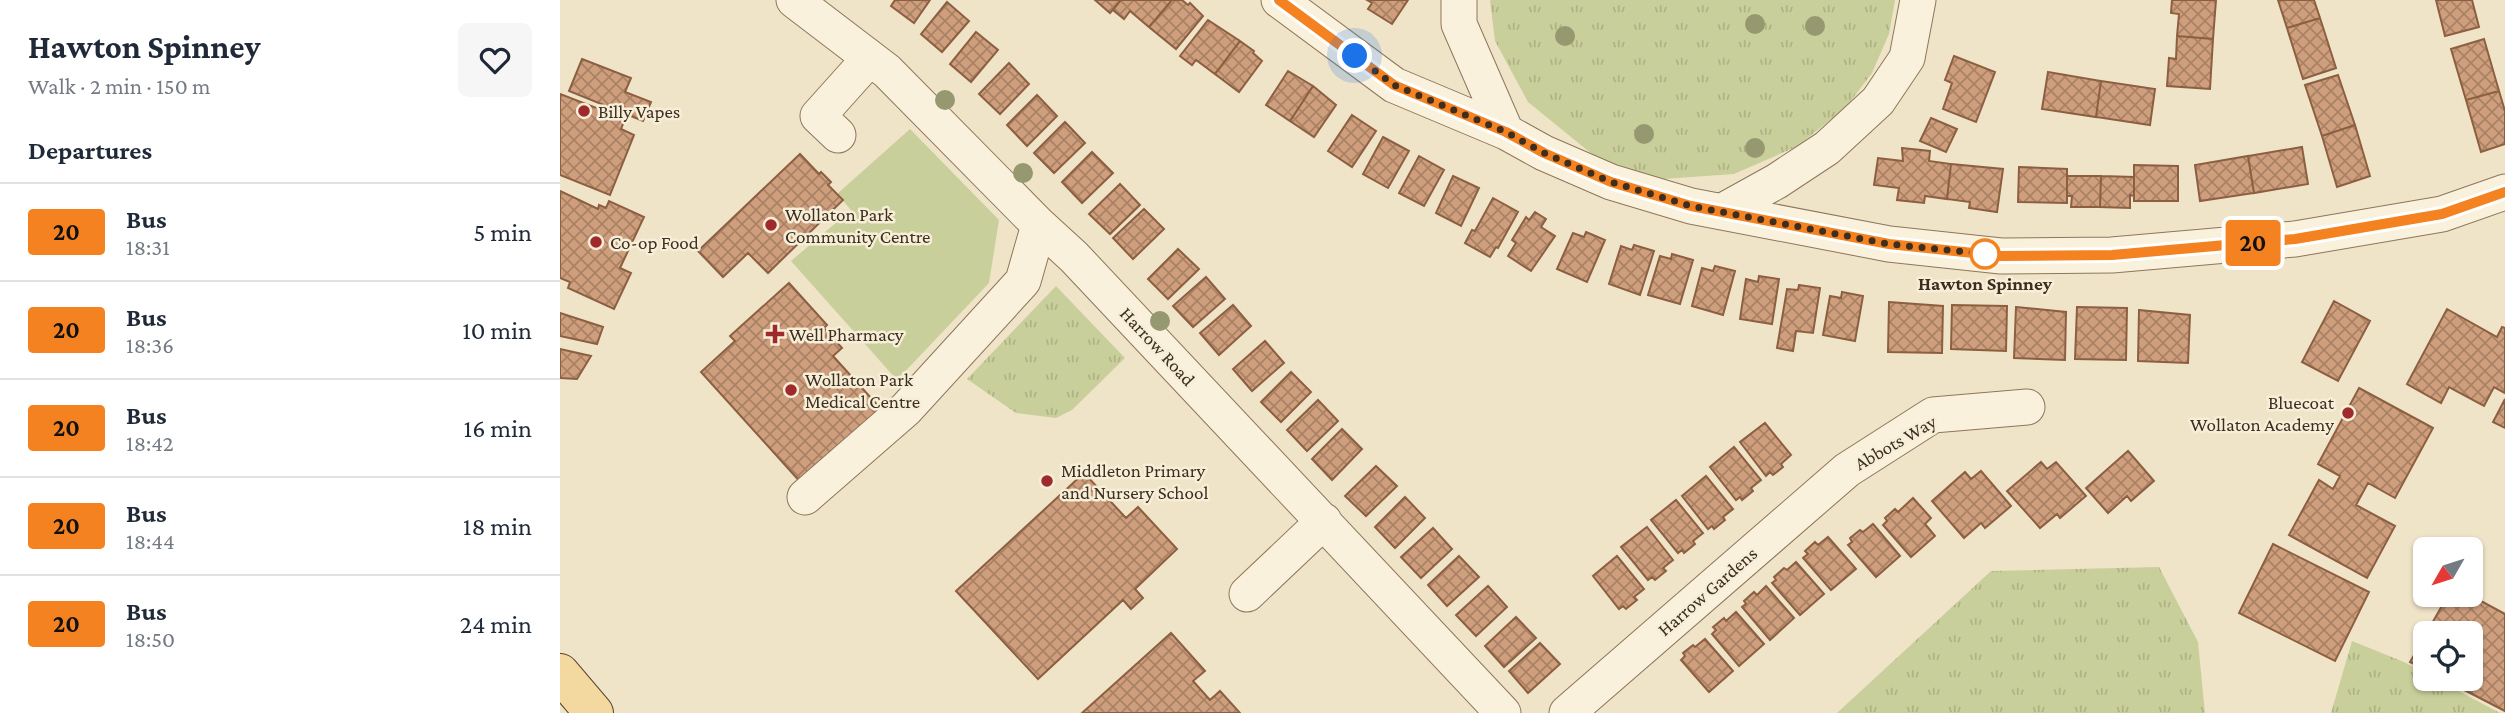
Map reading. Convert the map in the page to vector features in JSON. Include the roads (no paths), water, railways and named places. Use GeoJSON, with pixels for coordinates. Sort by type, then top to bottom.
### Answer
{"type":"FeatureCollection","features":[{"type":"Feature","properties":{"kind":"street","name":"Harrow Road"},"geometry":{"type":"LineString","coordinates":[[794,0],[887,71],[1074,257],[1503,713]]}},
{"type":"Feature","properties":{"kind":"street"},"geometry":{"type":"LineString","coordinates":[[1279,0],[1394,85],[1506,132],[1544,153],[1611,182],[1691,206],[1889,244],[2001,256],[2112,255],[2295,239],[2442,214],[2505,192]]}},
{"type":"Feature","properties":{"kind":"street"},"geometry":{"type":"LineString","coordinates":[[1460,0],[1459,24],[1506,132]]}},
{"type":"Feature","properties":{"kind":"street"},"geometry":{"type":"LineString","coordinates":[[1721,212],[1777,181],[1828,148],[1878,101],[1907,58],[1918,0]]}},
{"type":"Feature","properties":{"kind":"street"},"geometry":{"type":"LineString","coordinates":[[838,135],[818,116],[870,58]]}},
{"type":"Feature","properties":{"kind":"street"},"geometry":{"type":"LineString","coordinates":[[805,497],[906,409],[1023,281],[1039,225]]}},
{"type":"Feature","properties":{"kind":"street","name":"Abbots Way"},"geometry":{"type":"LineString","coordinates":[[1847,470],[1933,415],[2027,407]]}},
{"type":"Feature","properties":{"kind":"street","name":"Harrow Gardens"},"geometry":{"type":"LineString","coordinates":[[1567,713],[1847,470]]}},
{"type":"Feature","properties":{"kind":"street"},"geometry":{"type":"LineString","coordinates":[[1247,594],[1324,522]]}},
{"type":"Feature","properties":{"kind":"place","name":"Billy Vapes"},"geometry":{"type":"Point","coordinates":[584,111]}},
{"type":"Feature","properties":{"kind":"place","name":"Wollaton Park Community Centre"},"geometry":{"type":"Point","coordinates":[771,225]}},
{"type":"Feature","properties":{"kind":"place","name":"Co-op Food"},"geometry":{"type":"Point","coordinates":[596,242]}},
{"type":"Feature","properties":{"kind":"place","name":"Hawton Spinney"},"geometry":{"type":"Point","coordinates":[1985,254]}},
{"type":"Feature","properties":{"kind":"place","name":"Well Pharmacy"},"geometry":{"type":"Point","coordinates":[775,334]}},
{"type":"Feature","properties":{"kind":"place","name":"Wollaton Park Medical Centre"},"geometry":{"type":"Point","coordinates":[791,390]}},
{"type":"Feature","properties":{"kind":"place","name":"Bluecoat Wollaton Academy"},"geometry":{"type":"Point","coordinates":[2348,413]}},
{"type":"Feature","properties":{"kind":"place","name":"Middleton Primary and Nursery School"},"geometry":{"type":"Point","coordinates":[1047,481]}}]}
